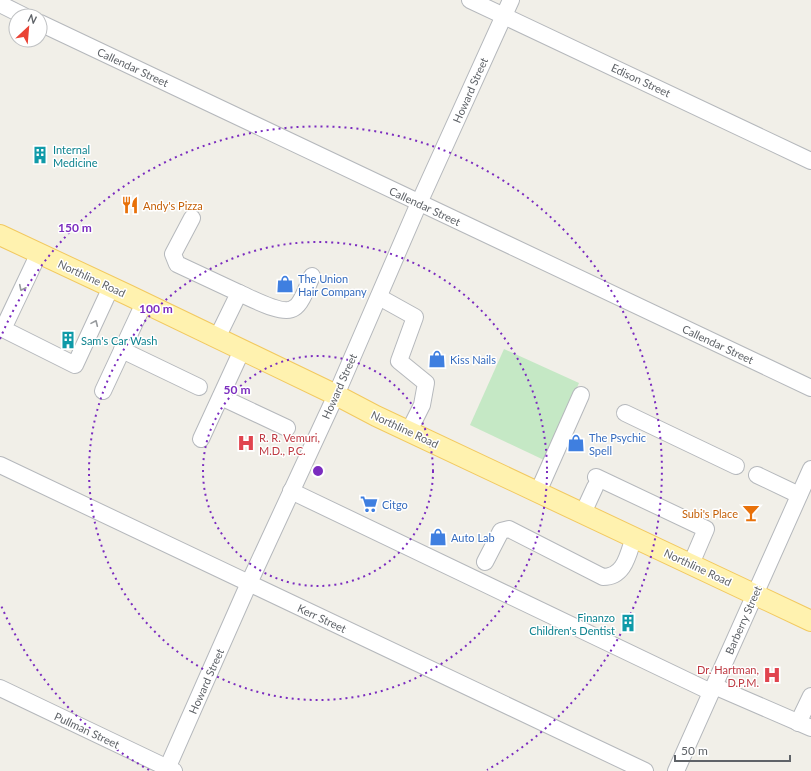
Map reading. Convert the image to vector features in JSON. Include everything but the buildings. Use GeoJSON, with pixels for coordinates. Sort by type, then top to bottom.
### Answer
{"type":"FeatureCollection","features":[{"type":"Feature","properties":{"kind":"main road","name":"Northline Road"},"geometry":{"type":"LineString","coordinates":[[0,235],[811,622]]}},
{"type":"Feature","properties":{"kind":"street","name":"Edison Street"},"geometry":{"type":"LineString","coordinates":[[470,0],[811,161]]}},
{"type":"Feature","properties":{"kind":"street","name":"Howard Street"},"geometry":{"type":"LineString","coordinates":[[169,770],[250,583],[336,395],[419,204],[511,0]]}},
{"type":"Feature","properties":{"kind":"street","name":"Callendar Street"},"geometry":{"type":"LineString","coordinates":[[48,27],[419,204],[811,388]]}},
{"type":"Feature","properties":{"kind":"street"},"geometry":{"type":"LineString","coordinates":[[192,218],[173,254],[174,259],[178,264],[239,293],[286,311],[294,308],[299,303],[312,276]]}},
{"type":"Feature","properties":{"kind":"street"},"geometry":{"type":"LineString","coordinates":[[39,253],[2,329],[75,365],[111,287]]}},
{"type":"Feature","properties":{"kind":"street"},"geometry":{"type":"LineString","coordinates":[[217,338],[239,293]]}},
{"type":"Feature","properties":{"kind":"street"},"geometry":{"type":"LineString","coordinates":[[379,297],[415,317],[399,361],[426,383],[422,405],[409,431]]}},
{"type":"Feature","properties":{"kind":"street"},"geometry":{"type":"LineString","coordinates":[[103,391],[144,303]]}},
{"type":"Feature","properties":{"kind":"street"},"geometry":{"type":"LineString","coordinates":[[122,350],[198,387]]}},
{"type":"Feature","properties":{"kind":"street"},"geometry":{"type":"LineString","coordinates":[[201,439],[242,350]]}},
{"type":"Feature","properties":{"kind":"street"},"geometry":{"type":"LineString","coordinates":[[538,492],[581,395]]}},
{"type":"Feature","properties":{"kind":"street"},"geometry":{"type":"LineString","coordinates":[[221,397],[287,428]]}},
{"type":"Feature","properties":{"kind":"street"},"geometry":{"type":"LineString","coordinates":[[625,413],[736,466]]}},
{"type":"Feature","properties":{"kind":"street","name":"Kerr Street"},"geometry":{"type":"LineString","coordinates":[[0,465],[645,771]]}},
{"type":"Feature","properties":{"kind":"street","name":"Barberry Street"},"geometry":{"type":"LineString","coordinates":[[676,771],[755,594],[803,498],[811,469]]}},
{"type":"Feature","properties":{"kind":"street"},"geometry":{"type":"LineString","coordinates":[[757,475],[803,498]]}},
{"type":"Feature","properties":{"kind":"street"},"geometry":{"type":"LineString","coordinates":[[583,513],[595,482],[706,529],[691,564]]}},
{"type":"Feature","properties":{"kind":"street"},"geometry":{"type":"LineString","coordinates":[[291,491],[712,689],[805,726],[811,696]]}},
{"type":"Feature","properties":{"kind":"street"},"geometry":{"type":"LineString","coordinates":[[485,562],[500,531],[509,529],[603,577],[611,577],[622,570],[634,537]]}},
{"type":"Feature","properties":{"kind":"street","name":"Pullman Street"},"geometry":{"type":"LineString","coordinates":[[0,688],[169,770]]}},
{"type":"Feature","properties":{"kind":"green space"},"geometry":{"type":"Polygon","coordinates":[[[504,349],[579,383],[544,460],[470,425],[504,349]]]}},
{"type":"Feature","properties":{"kind":"place","name":"Internal Medicine"},"geometry":{"type":"Point","coordinates":[40,155]}},
{"type":"Feature","properties":{"kind":"place","name":"Andy's Pizza"},"geometry":{"type":"Point","coordinates":[130,205]}},
{"type":"Feature","properties":{"kind":"place","name":"The Union Hair Company"},"geometry":{"type":"Point","coordinates":[285,284]}},
{"type":"Feature","properties":{"kind":"place","name":"Sam's Car Wash"},"geometry":{"type":"Point","coordinates":[68,340]}},
{"type":"Feature","properties":{"kind":"place","name":"Kiss Nails"},"geometry":{"type":"Point","coordinates":[437,359]}},
{"type":"Feature","properties":{"kind":"place","name":"R. R. Vemuri, M.D., P.C."},"geometry":{"type":"Point","coordinates":[246,443]}},
{"type":"Feature","properties":{"kind":"place","name":"The Psychic Spell"},"geometry":{"type":"Point","coordinates":[576,443]}},
{"type":"Feature","properties":{"kind":"place","name":"Citgo"},"geometry":{"type":"Point","coordinates":[369,504]}},
{"type":"Feature","properties":{"kind":"place","name":"Subi's Place"},"geometry":{"type":"Point","coordinates":[751,513]}},
{"type":"Feature","properties":{"kind":"place","name":"Auto Lab"},"geometry":{"type":"Point","coordinates":[438,537]}},
{"type":"Feature","properties":{"kind":"place","name":"Finanzo Children's Dentist"},"geometry":{"type":"Point","coordinates":[628,623]}},
{"type":"Feature","properties":{"kind":"place","name":"Dr. Hartman, D.P.M."},"geometry":{"type":"Point","coordinates":[772,675]}}]}
